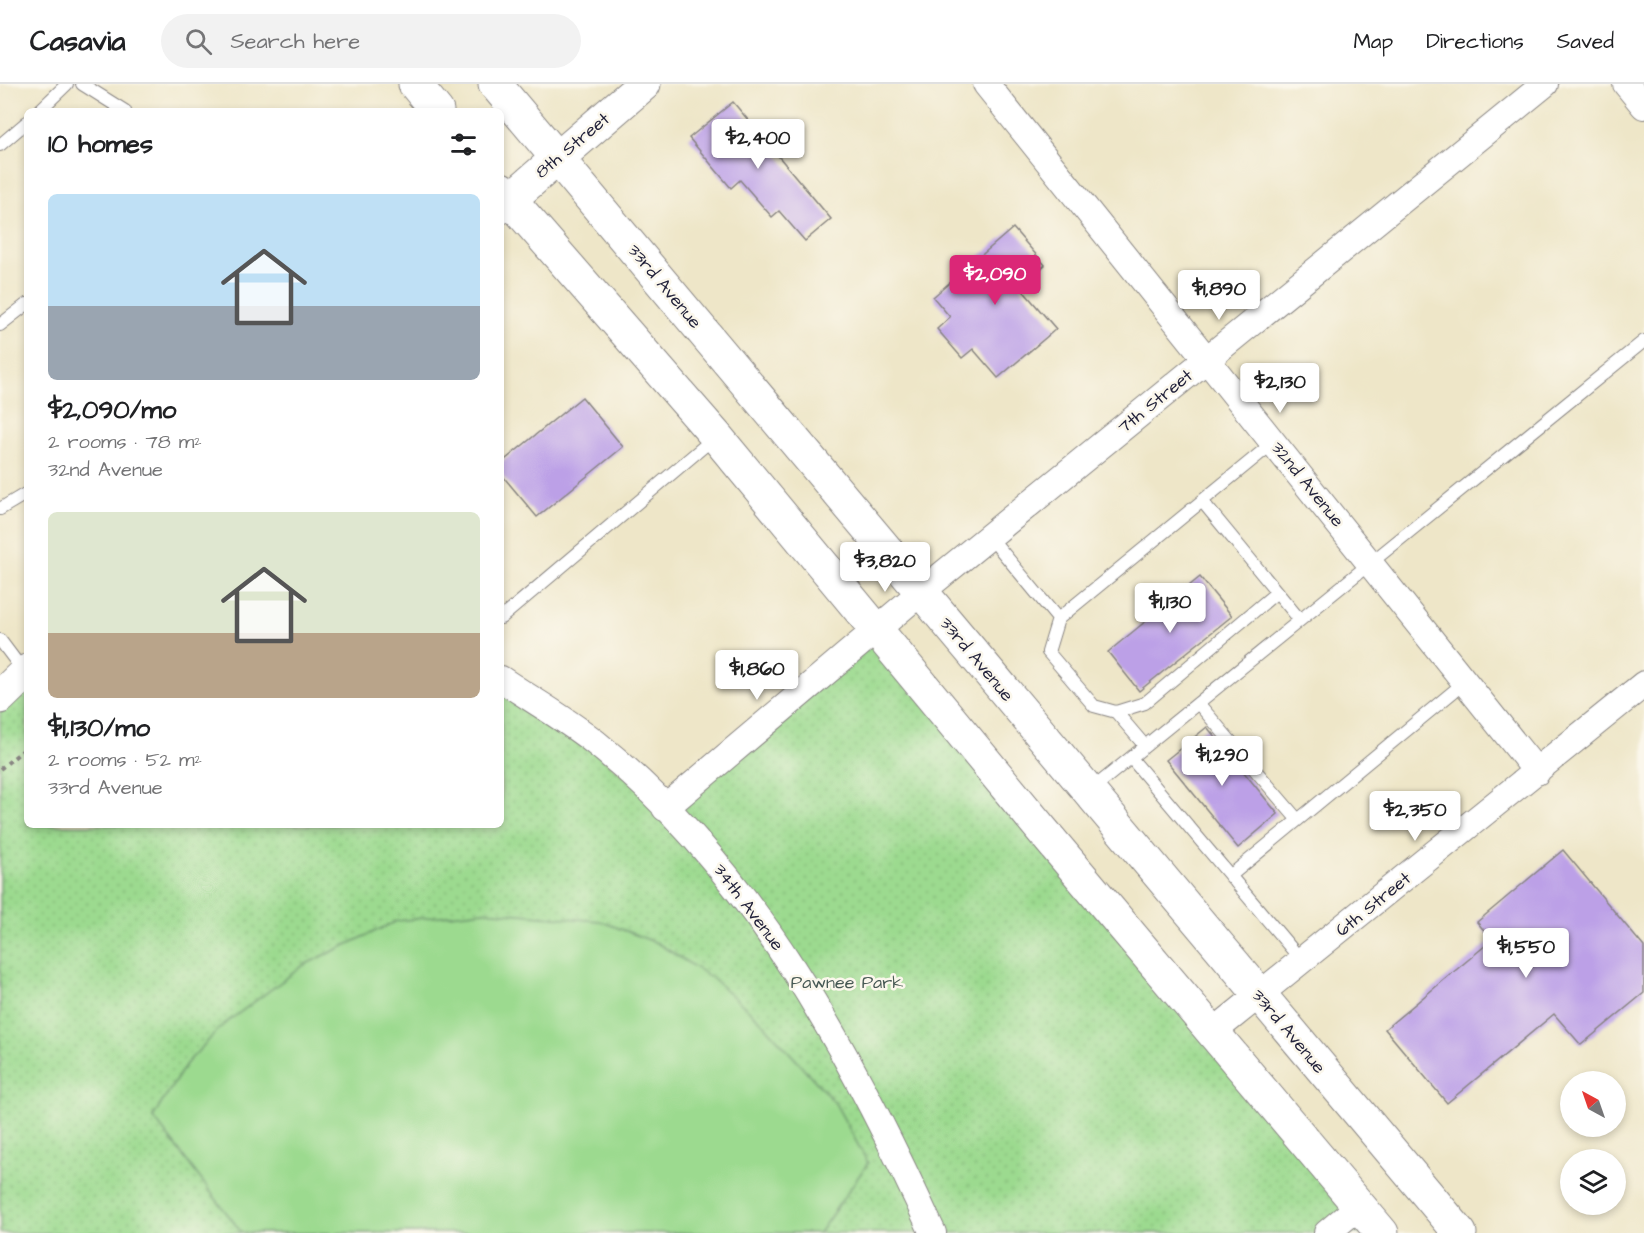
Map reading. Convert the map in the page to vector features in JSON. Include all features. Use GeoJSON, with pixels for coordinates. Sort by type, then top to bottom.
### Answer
{"type":"FeatureCollection","features":[{"type":"Feature","properties":{"kind":"main road"},"geometry":{"type":"LineString","coordinates":[[415,84],[435,108]]}},
{"type":"Feature","properties":{"kind":"main road","name":"33rd Avenue"},"geometry":{"type":"LineString","coordinates":[[495,84],[1460,1233]]}},
{"type":"Feature","properties":{"kind":"main road","name":"8th Street"},"geometry":{"type":"LineString","coordinates":[[504,198],[558,157],[644,84]]}},
{"type":"Feature","properties":{"kind":"main road"},"geometry":{"type":"LineString","coordinates":[[504,198],[716,436],[1042,830],[1382,1233]]}},
{"type":"Feature","properties":{"kind":"main road"},"geometry":{"type":"LineString","coordinates":[[0,697],[24,674]]}},
{"type":"Feature","properties":{"kind":"street","name":"32nd Avenue"},"geometry":{"type":"LineString","coordinates":[[986,84],[1537,772]]}},
{"type":"Feature","properties":{"kind":"street","name":"7th Street"},"geometry":{"type":"LineString","coordinates":[[665,808],[877,628],[1545,84]]}},
{"type":"Feature","properties":{"kind":"street"},"geometry":{"type":"LineString","coordinates":[[1626,84],[1644,106]]}},
{"type":"Feature","properties":{"kind":"street","name":"34th Avenue"},"geometry":{"type":"LineString","coordinates":[[504,682],[595,742],[685,825],[750,903],[789,962],[890,1138],[933,1233]]}},
{"type":"Feature","properties":{"kind":"street","name":"6th Street"},"geometry":{"type":"LineString","coordinates":[[1213,1032],[1644,684]]}},
{"type":"Feature","properties":{"kind":"street"},"geometry":{"type":"LineString","coordinates":[[1327,1233],[1359,1206]]}},
{"type":"Feature","properties":{"kind":"lane"},"geometry":{"type":"LineString","coordinates":[[42,108],[67,84]]}},
{"type":"Feature","properties":{"kind":"lane"},"geometry":{"type":"LineString","coordinates":[[82,84],[120,108]]}},
{"type":"Feature","properties":{"kind":"lane"},"geometry":{"type":"LineString","coordinates":[[0,146],[24,125]]}},
{"type":"Feature","properties":{"kind":"lane"},"geometry":{"type":"LineString","coordinates":[[0,325],[24,306]]}},
{"type":"Feature","properties":{"kind":"lane"},"geometry":{"type":"LineString","coordinates":[[1090,791],[1644,341]]}},
{"type":"Feature","properties":{"kind":"lane"},"geometry":{"type":"LineString","coordinates":[[504,615],[716,436]]}},
{"type":"Feature","properties":{"kind":"lane"},"geometry":{"type":"LineString","coordinates":[[1275,442],[1058,619],[1048,652],[1094,706],[1116,712],[1145,703],[1277,592]]}},
{"type":"Feature","properties":{"kind":"lane"},"geometry":{"type":"LineString","coordinates":[[0,509],[24,495]]}},
{"type":"Feature","properties":{"kind":"lane"},"geometry":{"type":"LineString","coordinates":[[1202,501],[1300,620]]}},
{"type":"Feature","properties":{"kind":"lane"},"geometry":{"type":"LineString","coordinates":[[990,537],[1058,619]]}},
{"type":"Feature","properties":{"kind":"lane"},"geometry":{"type":"LineString","coordinates":[[0,640],[24,670]]}},
{"type":"Feature","properties":{"kind":"lane"},"geometry":{"type":"LineString","coordinates":[[1230,876],[1465,682]]}},
{"type":"Feature","properties":{"kind":"lane"},"geometry":{"type":"LineString","coordinates":[[1198,703],[1297,819]]}},
{"type":"Feature","properties":{"kind":"lane"},"geometry":{"type":"LineString","coordinates":[[1116,712],[1145,746]]}},
{"type":"Feature","properties":{"kind":"lane"},"geometry":{"type":"LineString","coordinates":[[1131,758],[1302,961]]}},
{"type":"Feature","properties":{"kind":"path"},"geometry":{"type":"LineString","coordinates":[[0,769],[24,749]]}},
{"type":"Feature","properties":{"kind":"green space","name":"Pawnee Park"},"geometry":{"type":"Polygon","coordinates":[[[877,628],[1382,1233],[0,1233],[0,697],[24,674],[24,828],[504,828],[504,681],[665,807],[877,628]]]}},
{"type":"Feature","properties":{"kind":"green space"},"geometry":{"type":"Polygon","coordinates":[[[484,911],[600,921],[657,943],[712,978],[761,1021],[835,1103],[868,1163],[819,1233],[242,1233],[153,1117],[186,1064],[223,1025],[304,965],[397,921],[484,911]]]}},
{"type":"Feature","properties":{"kind":"building"},"geometry":{"type":"Polygon","coordinates":[[[733,102],[831,219],[805,241],[779,211],[772,217],[740,180],[731,188],[689,138],[733,102]]]}},
{"type":"Feature","properties":{"kind":"building"},"geometry":{"type":"Polygon","coordinates":[[[1013,228],[1045,265],[1020,287],[1056,329],[998,378],[973,349],[962,358],[937,329],[950,317],[933,297],[1013,228]]]}},
{"type":"Feature","properties":{"kind":"building"},"geometry":{"type":"Polygon","coordinates":[[[582,397],[623,447],[537,517],[504,478],[504,461],[582,397]]]}},
{"type":"Feature","properties":{"kind":"building"},"geometry":{"type":"Polygon","coordinates":[[[1200,577],[1232,616],[1139,691],[1108,652],[1200,577]]]}},
{"type":"Feature","properties":{"kind":"building"},"geometry":{"type":"Polygon","coordinates":[[[1207,727],[1278,814],[1238,848],[1166,760],[1207,727]]]}},
{"type":"Feature","properties":{"kind":"building"},"geometry":{"type":"Polygon","coordinates":[[[1563,850],[1644,947],[1644,993],[1581,1045],[1554,1014],[1447,1103],[1385,1029],[1492,940],[1477,922],[1563,850]]]}}]}
